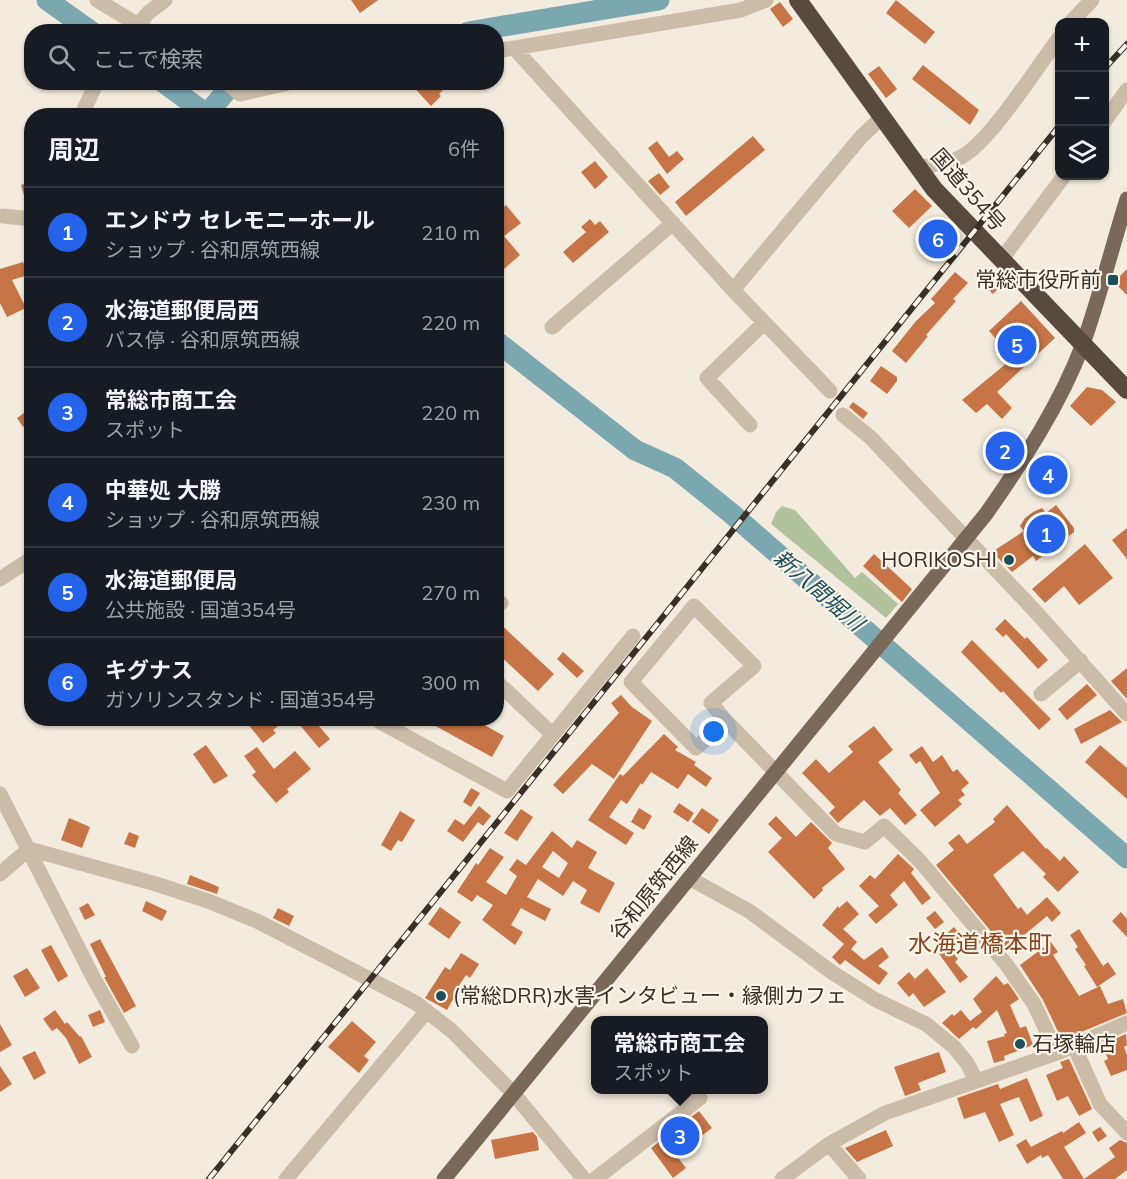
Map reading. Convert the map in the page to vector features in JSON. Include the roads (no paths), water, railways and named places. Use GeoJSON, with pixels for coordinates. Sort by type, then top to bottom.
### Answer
{"type":"FeatureCollection","features":[{"type":"Feature","properties":{"kind":"highway","name":"国道354号"},"geometry":{"type":"LineString","coordinates":[[798,0],[918,169],[949,207],[1127,390]]}},
{"type":"Feature","properties":{"kind":"main road","name":"谷和原筑西線"},"geometry":{"type":"LineString","coordinates":[[444,1179],[966,540],[1025,458],[1055,403],[1082,344],[1127,199]]}},
{"type":"Feature","properties":{"kind":"street"},"geometry":{"type":"LineString","coordinates":[[97,0],[132,24]]}},
{"type":"Feature","properties":{"kind":"street"},"geometry":{"type":"LineString","coordinates":[[142,24],[155,6],[165,0]]}},
{"type":"Feature","properties":{"kind":"street"},"geometry":{"type":"LineString","coordinates":[[504,50],[741,10],[766,0]]}},
{"type":"Feature","properties":{"kind":"street"},"geometry":{"type":"LineString","coordinates":[[1075,18],[1092,0]]}},
{"type":"Feature","properties":{"kind":"street"},"geometry":{"type":"LineString","coordinates":[[918,169],[933,163],[959,158],[974,149],[1001,118],[1055,43]]}},
{"type":"Feature","properties":{"kind":"street"},"geometry":{"type":"LineString","coordinates":[[514,48],[733,290],[830,390]]}},
{"type":"Feature","properties":{"kind":"street"},"geometry":{"type":"LineString","coordinates":[[85,108],[93,90]]}},
{"type":"Feature","properties":{"kind":"street"},"geometry":{"type":"LineString","coordinates":[[235,90],[240,94],[258,90]]}},
{"type":"Feature","properties":{"kind":"street"},"geometry":{"type":"LineString","coordinates":[[1109,115],[1127,90]]}},
{"type":"Feature","properties":{"kind":"street"},"geometry":{"type":"LineString","coordinates":[[733,290],[861,137],[881,118]]}},
{"type":"Feature","properties":{"kind":"street"},"geometry":{"type":"LineString","coordinates":[[1001,260],[1061,180]]}},
{"type":"Feature","properties":{"kind":"street"},"geometry":{"type":"LineString","coordinates":[[3,216],[24,218]]}},
{"type":"Feature","properties":{"kind":"street"},"geometry":{"type":"LineString","coordinates":[[552,327],[673,223]]}},
{"type":"Feature","properties":{"kind":"street"},"geometry":{"type":"LineString","coordinates":[[750,425],[707,378],[764,323]]}},
{"type":"Feature","properties":{"kind":"street"},"geometry":{"type":"LineString","coordinates":[[843,415],[871,438],[1081,661],[1127,714]]}},
{"type":"Feature","properties":{"kind":"street"},"geometry":{"type":"LineString","coordinates":[[0,579],[24,563]]}},
{"type":"Feature","properties":{"kind":"street"},"geometry":{"type":"LineString","coordinates":[[726,721],[696,748],[631,682],[694,606],[754,666],[711,703],[836,834],[865,842],[884,826],[913,854],[1006,964],[1034,1004],[1057,1053]]}},
{"type":"Feature","properties":{"kind":"street"},"geometry":{"type":"LineString","coordinates":[[388,726],[507,791],[633,636]]}},
{"type":"Feature","properties":{"kind":"street"},"geometry":{"type":"LineString","coordinates":[[1041,694],[1081,661]]}},
{"type":"Feature","properties":{"kind":"street"},"geometry":{"type":"LineString","coordinates":[[504,689],[552,734]]}},
{"type":"Feature","properties":{"kind":"street"},"geometry":{"type":"LineString","coordinates":[[0,794],[94,979],[132,1046]]}},
{"type":"Feature","properties":{"kind":"street"},"geometry":{"type":"LineString","coordinates":[[0,874],[29,849]]}},
{"type":"Feature","properties":{"kind":"street"},"geometry":{"type":"LineString","coordinates":[[29,849],[156,884],[208,901],[256,921],[416,1003],[452,1031],[513,1093],[585,1179]]}},
{"type":"Feature","properties":{"kind":"street"},"geometry":{"type":"LineString","coordinates":[[690,878],[749,910],[833,973],[876,1000],[926,1024],[954,1047],[967,1063],[976,1080]]}},
{"type":"Feature","properties":{"kind":"street"},"geometry":{"type":"LineString","coordinates":[[286,1179],[427,1011]]}},
{"type":"Feature","properties":{"kind":"street"},"geometry":{"type":"LineString","coordinates":[[782,1179],[829,1144],[885,1113],[1057,1053],[1127,1023]]}},
{"type":"Feature","properties":{"kind":"street"},"geometry":{"type":"LineString","coordinates":[[1074,1046],[1100,1104],[1127,1133]]}},
{"type":"Feature","properties":{"kind":"street"},"geometry":{"type":"LineString","coordinates":[[596,1179],[700,1098]]}},
{"type":"Feature","properties":{"kind":"street"},"geometry":{"type":"LineString","coordinates":[[829,1144],[860,1179]]}},
{"type":"Feature","properties":{"kind":"waterway"},"geometry":{"type":"LineString","coordinates":[[47,0],[81,24]]}},
{"type":"Feature","properties":{"kind":"waterway"},"geometry":{"type":"LineString","coordinates":[[504,26],[659,0]]}},
{"type":"Feature","properties":{"kind":"waterway"},"geometry":{"type":"LineString","coordinates":[[174,90],[198,108]]}},
{"type":"Feature","properties":{"kind":"waterway"},"geometry":{"type":"LineString","coordinates":[[212,108],[227,90]]}},
{"type":"Feature","properties":{"kind":"waterway","name":"新八間堀川"},"geometry":{"type":"LineString","coordinates":[[504,347],[635,450],[675,468],[732,514],[1127,858]]}},
{"type":"Feature","properties":{"kind":"railway"},"geometry":{"type":"LineString","coordinates":[[1109,64],[1127,44]]}},
{"type":"Feature","properties":{"kind":"railway"},"geometry":{"type":"LineString","coordinates":[[209,1179],[1059,126]]}},
{"type":"Feature","properties":{"kind":"place","name":"キグナス"},"geometry":{"type":"Point","coordinates":[938,239]}},
{"type":"Feature","properties":{"kind":"place","name":"常総市役所前"},"geometry":{"type":"Point","coordinates":[1113,280]}},
{"type":"Feature","properties":{"kind":"place","name":"水海道郵便局"},"geometry":{"type":"Point","coordinates":[1017,345]}},
{"type":"Feature","properties":{"kind":"place","name":"水海道郵便局西"},"geometry":{"type":"Point","coordinates":[1005,451]}},
{"type":"Feature","properties":{"kind":"place","name":"中華処 大勝"},"geometry":{"type":"Point","coordinates":[1048,475]}},
{"type":"Feature","properties":{"kind":"place","name":"エンドウ セレモニーホール"},"geometry":{"type":"Point","coordinates":[1046,534]}},
{"type":"Feature","properties":{"kind":"place","name":"HORIKOSHI"},"geometry":{"type":"Point","coordinates":[1009,560]}},
{"type":"Feature","properties":{"kind":"place","name":"(常総DRR)水害インタビュー・縁側カフェ"},"geometry":{"type":"Point","coordinates":[441,996]}},
{"type":"Feature","properties":{"kind":"place","name":"石塚輪店"},"geometry":{"type":"Point","coordinates":[1020,1044]}},
{"type":"Feature","properties":{"kind":"place","name":"常総市商工会"},"geometry":{"type":"Point","coordinates":[680,1136]}},
{"type":"Feature","properties":{"kind":"district","name":"水海道橋本町"},"geometry":{"type":"Point","coordinates":[980,944]}}]}
